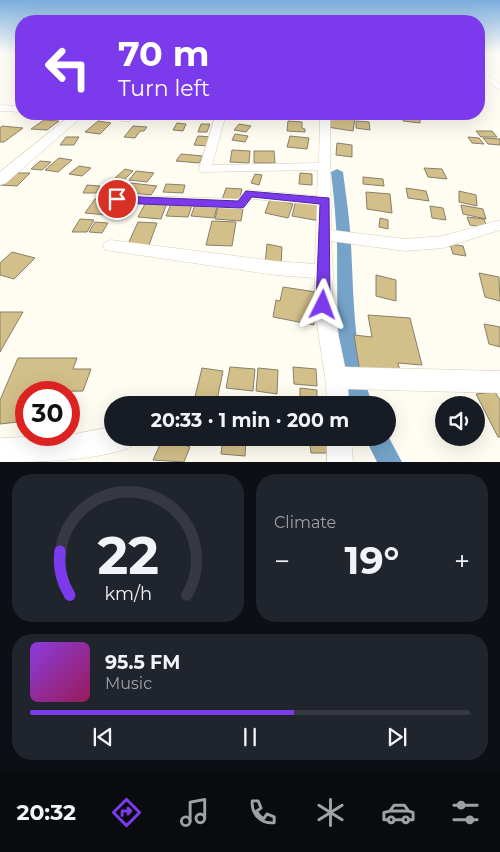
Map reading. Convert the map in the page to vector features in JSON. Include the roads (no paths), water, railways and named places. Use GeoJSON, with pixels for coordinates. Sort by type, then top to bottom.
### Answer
{"type":"FeatureCollection","features":[{"type":"Feature","properties":{"kind":"street"},"geometry":{"type":"LineString","coordinates":[[485,76],[500,88]]}},
{"type":"Feature","properties":{"kind":"street"},"geometry":{"type":"LineString","coordinates":[[0,108],[15,109]]}},
{"type":"Feature","properties":{"kind":"street"},"geometry":{"type":"LineString","coordinates":[[0,180],[72,120]]}},
{"type":"Feature","properties":{"kind":"street"},"geometry":{"type":"LineString","coordinates":[[219,120],[205,169],[324,166]]}},
{"type":"Feature","properties":{"kind":"street"},"geometry":{"type":"LineString","coordinates":[[325,120],[325,201],[338,237],[325,272],[323,305],[348,378],[341,396]]}},
{"type":"Feature","properties":{"kind":"street"},"geometry":{"type":"LineString","coordinates":[[117,199],[241,204],[250,194],[325,201]]}},
{"type":"Feature","properties":{"kind":"street"},"geometry":{"type":"LineString","coordinates":[[338,237],[405,245],[443,242],[500,226]]}},
{"type":"Feature","properties":{"kind":"street"},"geometry":{"type":"LineString","coordinates":[[111,246],[276,268],[325,272]]}},
{"type":"Feature","properties":{"kind":"street"},"geometry":{"type":"LineString","coordinates":[[348,378],[500,382]]}},
{"type":"Feature","properties":{"kind":"street"},"geometry":{"type":"LineString","coordinates":[[0,451],[82,445],[104,441]]}},
{"type":"Feature","properties":{"kind":"street"},"geometry":{"type":"LineString","coordinates":[[339,446],[340,462]]}},
{"type":"Feature","properties":{"kind":"waterway"},"geometry":{"type":"LineString","coordinates":[[337,172],[344,236],[345,306],[348,347],[359,396]]}},
{"type":"Feature","properties":{"kind":"waterway"},"geometry":{"type":"LineString","coordinates":[[381,446],[390,462]]}}]}
